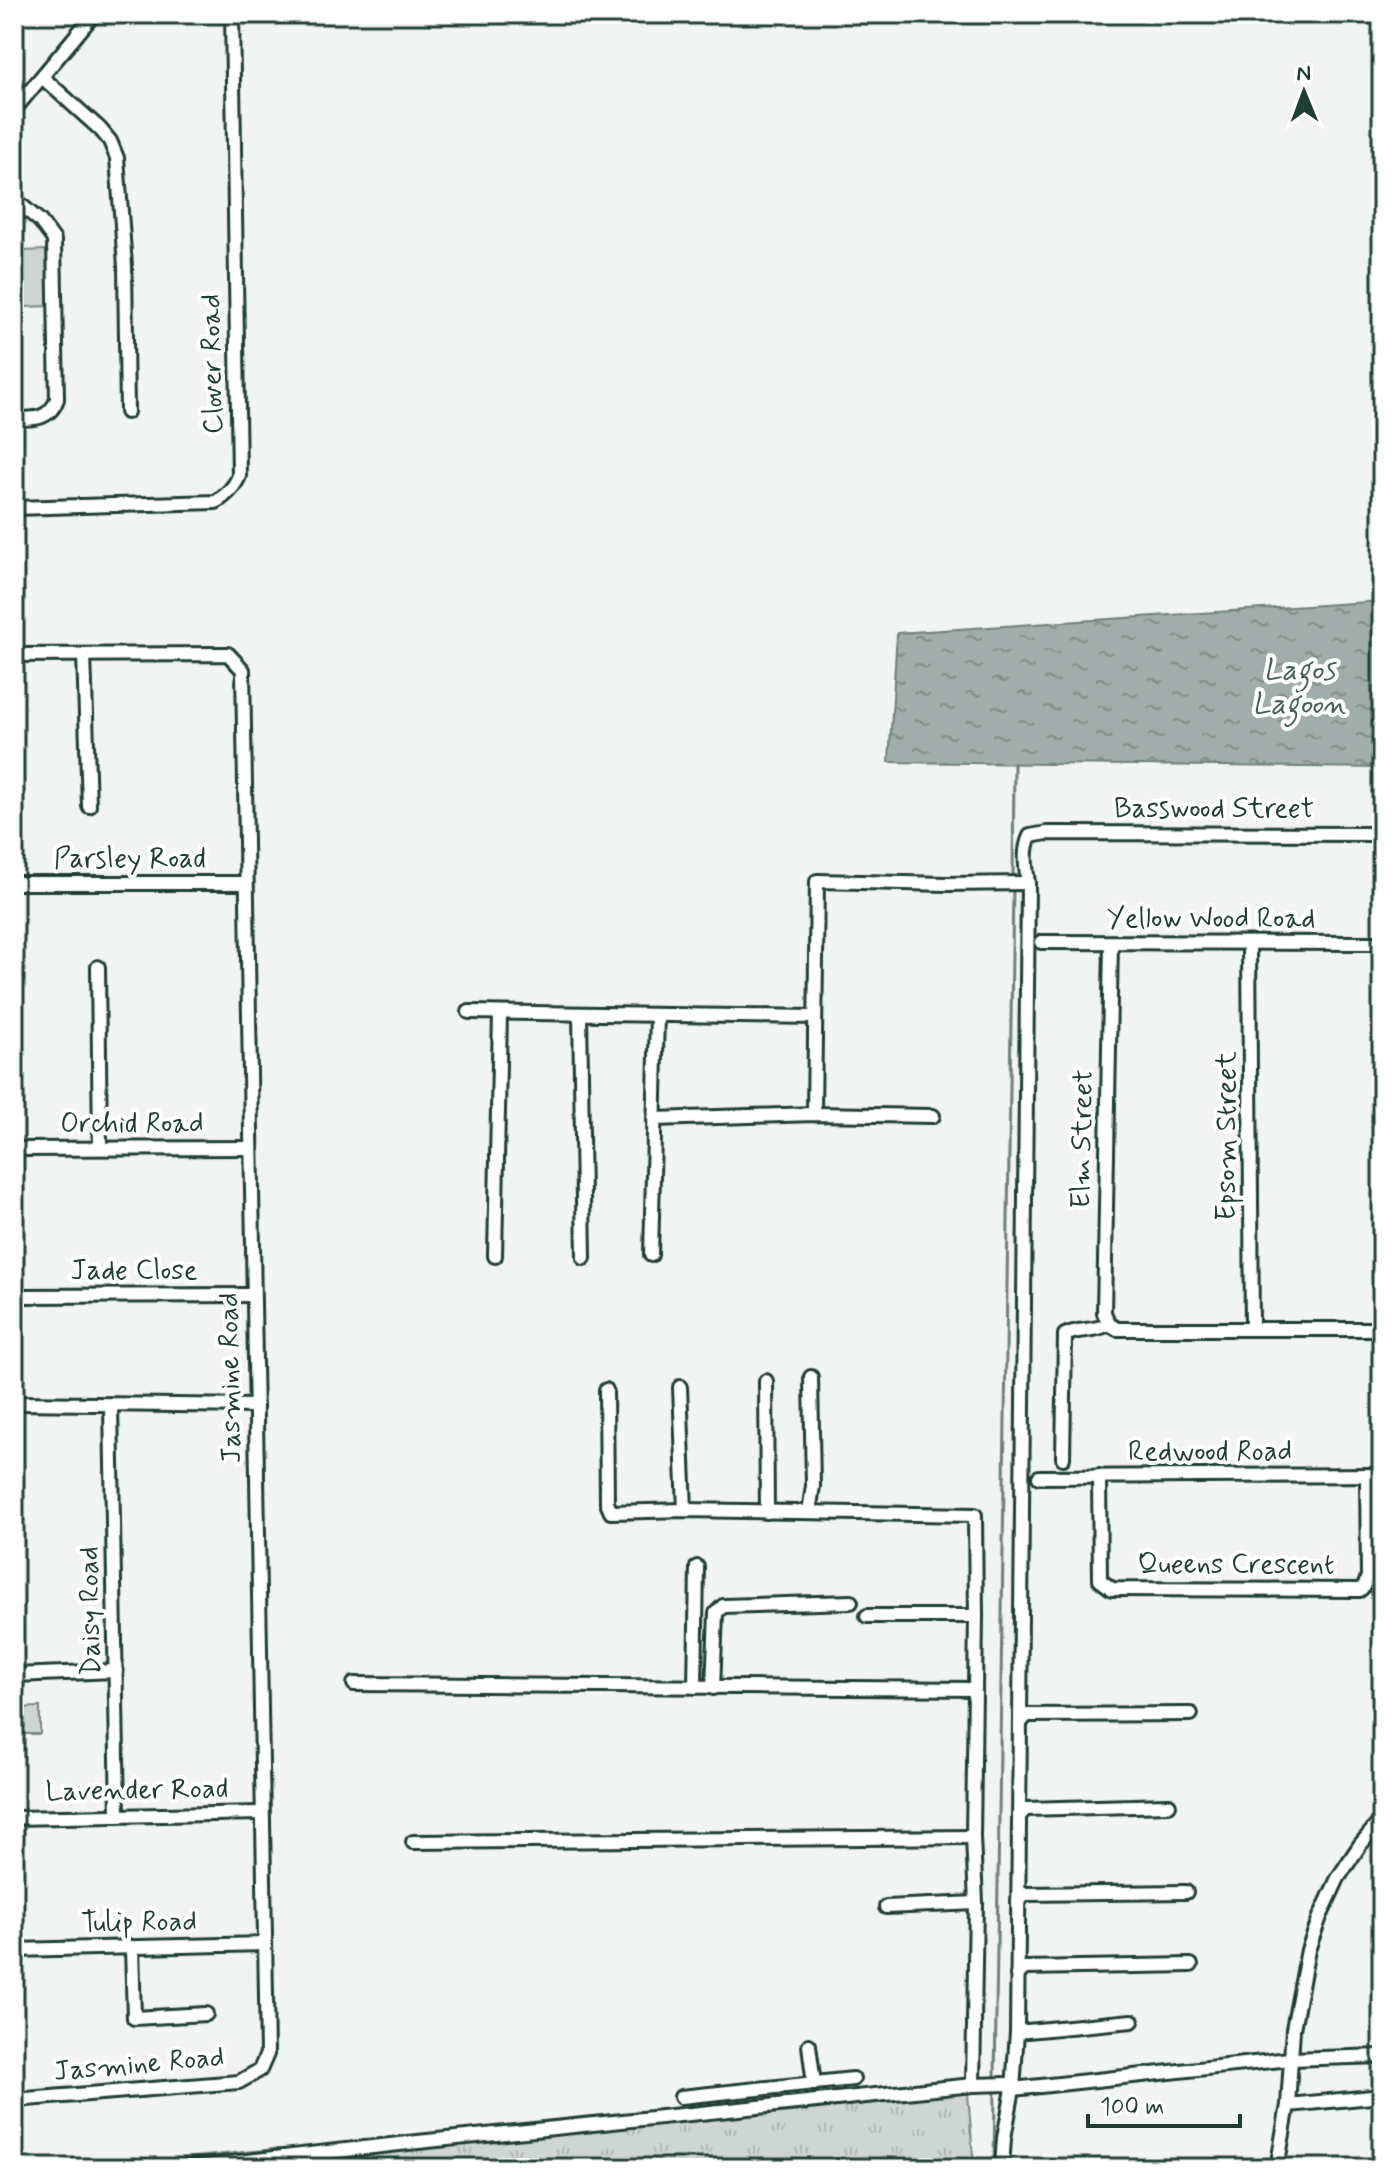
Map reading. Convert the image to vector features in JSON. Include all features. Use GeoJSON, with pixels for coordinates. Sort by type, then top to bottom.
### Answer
{"type":"FeatureCollection","features":[{"type":"Feature","properties":{"kind":"street"},"geometry":{"type":"LineString","coordinates":[[14,110],[94,14]]}},
{"type":"Feature","properties":{"kind":"street","name":"Clover Road"},"geometry":{"type":"LineString","coordinates":[[14,508],[216,502],[236,485],[239,476],[232,14]]}},
{"type":"Feature","properties":{"kind":"street"},"geometry":{"type":"LineString","coordinates":[[42,77],[100,129],[110,141],[117,158],[125,266],[127,412]]}},
{"type":"Feature","properties":{"kind":"street"},"geometry":{"type":"LineString","coordinates":[[14,199],[40,221],[54,240],[57,399],[54,408],[38,419],[14,419]]}},
{"type":"Feature","properties":{"kind":"street","name":"Jasmine Road"},"geometry":{"type":"LineString","coordinates":[[14,655],[228,654],[243,670],[267,2054],[260,2070],[239,2082],[14,2100]]}},
{"type":"Feature","properties":{"kind":"street"},"geometry":{"type":"LineString","coordinates":[[84,655],[89,806]]}},
{"type":"Feature","properties":{"kind":"street","name":"Basswood Street"},"geometry":{"type":"LineString","coordinates":[[1025,883],[1027,842],[1030,836],[1047,833],[1382,834]]}},
{"type":"Feature","properties":{"kind":"street"},"geometry":{"type":"LineString","coordinates":[[814,1114],[817,881],[1025,883],[1017,2032],[1002,2168]]}},
{"type":"Feature","properties":{"kind":"street","name":"Parsley Road"},"geometry":{"type":"LineString","coordinates":[[14,883],[246,883]]}},
{"type":"Feature","properties":{"kind":"street","name":"Yellow Wood Road"},"geometry":{"type":"LineString","coordinates":[[1041,942],[1382,943]]}},
{"type":"Feature","properties":{"kind":"street","name":"Elm Street"},"geometry":{"type":"LineString","coordinates":[[1111,943],[1104,1313],[1113,1327]]}},
{"type":"Feature","properties":{"kind":"street","name":"Epsom Street"},"geometry":{"type":"LineString","coordinates":[[1249,943],[1252,1329]]}},
{"type":"Feature","properties":{"kind":"street"},"geometry":{"type":"LineString","coordinates":[[98,967],[100,1148]]}},
{"type":"Feature","properties":{"kind":"street"},"geometry":{"type":"LineString","coordinates":[[469,1012],[815,1017]]}},
{"type":"Feature","properties":{"kind":"street"},"geometry":{"type":"LineString","coordinates":[[495,1256],[500,1013]]}},
{"type":"Feature","properties":{"kind":"street"},"geometry":{"type":"LineString","coordinates":[[580,1014],[584,1258]]}},
{"type":"Feature","properties":{"kind":"street"},"geometry":{"type":"LineString","coordinates":[[651,1255],[657,1015]]}},
{"type":"Feature","properties":{"kind":"street"},"geometry":{"type":"LineString","coordinates":[[654,1119],[814,1114],[933,1116]]}},
{"type":"Feature","properties":{"kind":"street","name":"Orchid Road"},"geometry":{"type":"LineString","coordinates":[[14,1149],[250,1148]]}},
{"type":"Feature","properties":{"kind":"street","name":"Jade Close"},"geometry":{"type":"LineString","coordinates":[[14,1296],[253,1295]]}},
{"type":"Feature","properties":{"kind":"street"},"geometry":{"type":"LineString","coordinates":[[1063,1458],[1065,1335],[1070,1332],[1113,1327],[1382,1329]]}},
{"type":"Feature","properties":{"kind":"street"},"geometry":{"type":"LineString","coordinates":[[809,1512],[813,1486],[811,1377]]}},
{"type":"Feature","properties":{"kind":"street"},"geometry":{"type":"LineString","coordinates":[[766,1381],[767,1512]]}},
{"type":"Feature","properties":{"kind":"street"},"geometry":{"type":"LineString","coordinates":[[680,1387],[685,1510]]}},
{"type":"Feature","properties":{"kind":"street"},"geometry":{"type":"LineString","coordinates":[[606,1390],[607,1503],[611,1512],[685,1510],[975,1515],[975,2085]]}},
{"type":"Feature","properties":{"kind":"street"},"geometry":{"type":"LineString","coordinates":[[14,1403],[256,1406]]}},
{"type":"Feature","properties":{"kind":"street","name":"Daisy Road"},"geometry":{"type":"LineString","coordinates":[[111,1405],[118,1816]]}},
{"type":"Feature","properties":{"kind":"street","name":"Queens Crescent"},"geometry":{"type":"LineString","coordinates":[[1099,1476],[1100,1580],[1112,1589],[1360,1590],[1368,1576],[1367,1475]]}},
{"type":"Feature","properties":{"kind":"street","name":"Redwood Road"},"geometry":{"type":"LineString","coordinates":[[1039,1477],[1382,1475]]}},
{"type":"Feature","properties":{"kind":"street"},"geometry":{"type":"LineString","coordinates":[[695,1687],[697,1567]]}},
{"type":"Feature","properties":{"kind":"street"},"geometry":{"type":"LineString","coordinates":[[713,1688],[716,1613],[723,1606],[851,1602]]}},
{"type":"Feature","properties":{"kind":"street"},"geometry":{"type":"LineString","coordinates":[[867,1616],[976,1616]]}},
{"type":"Feature","properties":{"kind":"street"},"geometry":{"type":"LineString","coordinates":[[14,1675],[116,1671]]}},
{"type":"Feature","properties":{"kind":"street"},"geometry":{"type":"LineString","coordinates":[[354,1684],[975,1689]]}},
{"type":"Feature","properties":{"kind":"street"},"geometry":{"type":"LineString","coordinates":[[1020,1723],[1027,1715],[1191,1714]]}},
{"type":"Feature","properties":{"kind":"street"},"geometry":{"type":"LineString","coordinates":[[1019,1816],[1026,1809],[1169,1805]]}},
{"type":"Feature","properties":{"kind":"street","name":"Lavender Road"},"geometry":{"type":"LineString","coordinates":[[14,1818],[262,1813]]}},
{"type":"Feature","properties":{"kind":"street"},"geometry":{"type":"LineString","coordinates":[[1277,2168],[1288,2105],[1293,2029],[1308,1950],[1338,1878],[1382,1819]]}},
{"type":"Feature","properties":{"kind":"street"},"geometry":{"type":"LineString","coordinates":[[413,1842],[973,1837]]}},
{"type":"Feature","properties":{"kind":"street"},"geometry":{"type":"LineString","coordinates":[[1018,1902],[1025,1894],[1186,1892]]}},
{"type":"Feature","properties":{"kind":"street"},"geometry":{"type":"LineString","coordinates":[[886,1907],[976,1903]]}},
{"type":"Feature","properties":{"kind":"street","name":"Tulip Road"},"geometry":{"type":"LineString","coordinates":[[14,1950],[265,1944]]}},
{"type":"Feature","properties":{"kind":"street"},"geometry":{"type":"LineString","coordinates":[[132,1947],[134,2018],[206,2014]]}},
{"type":"Feature","properties":{"kind":"street"},"geometry":{"type":"LineString","coordinates":[[1017,1975],[1025,1968],[1191,1965]]}},
{"type":"Feature","properties":{"kind":"street"},"geometry":{"type":"LineString","coordinates":[[1017,2032],[1132,2021]]}},
{"type":"Feature","properties":{"kind":"street"},"geometry":{"type":"LineString","coordinates":[[809,2045],[824,2100]]}},
{"type":"Feature","properties":{"kind":"street"},"geometry":{"type":"LineString","coordinates":[[186,2168],[975,2085],[1010,2087],[1290,2059],[1382,2056]]}},
{"type":"Feature","properties":{"kind":"street"},"geometry":{"type":"LineString","coordinates":[[681,2097],[853,2079]]}},
{"type":"Feature","properties":{"kind":"street"},"geometry":{"type":"LineString","coordinates":[[1288,2105],[1382,2096]]}},
{"type":"Feature","properties":{"kind":"green space"},"geometry":{"type":"Polygon","coordinates":[[[47,250],[50,306],[24,307],[22,251],[47,250]]]}},
{"type":"Feature","properties":{"kind":"green space"},"geometry":{"type":"Polygon","coordinates":[[[40,1707],[40,1734],[14,1734],[14,1708],[40,1707]]]}},
{"type":"Feature","properties":{"kind":"green space"},"geometry":{"type":"Polygon","coordinates":[[[967,2081],[974,2168],[89,2168],[273,2149],[354,2150],[967,2081]]]}},
{"type":"Feature","properties":{"kind":"water","name":"Lagos Lagoon"},"geometry":{"type":"Polygon","coordinates":[[[1382,601],[1382,768],[889,762],[897,633],[1382,601]]]}},
{"type":"Feature","properties":{"kind":"waterway"},"geometry":{"type":"LineString","coordinates":[[1013,880],[1014,764]]}},
{"type":"Feature","properties":{"kind":"waterway"},"geometry":{"type":"LineString","coordinates":[[995,2080],[1013,888]]}},
{"type":"Feature","properties":{"kind":"waterway"},"geometry":{"type":"LineString","coordinates":[[994,2168],[995,2088]]}}]}
